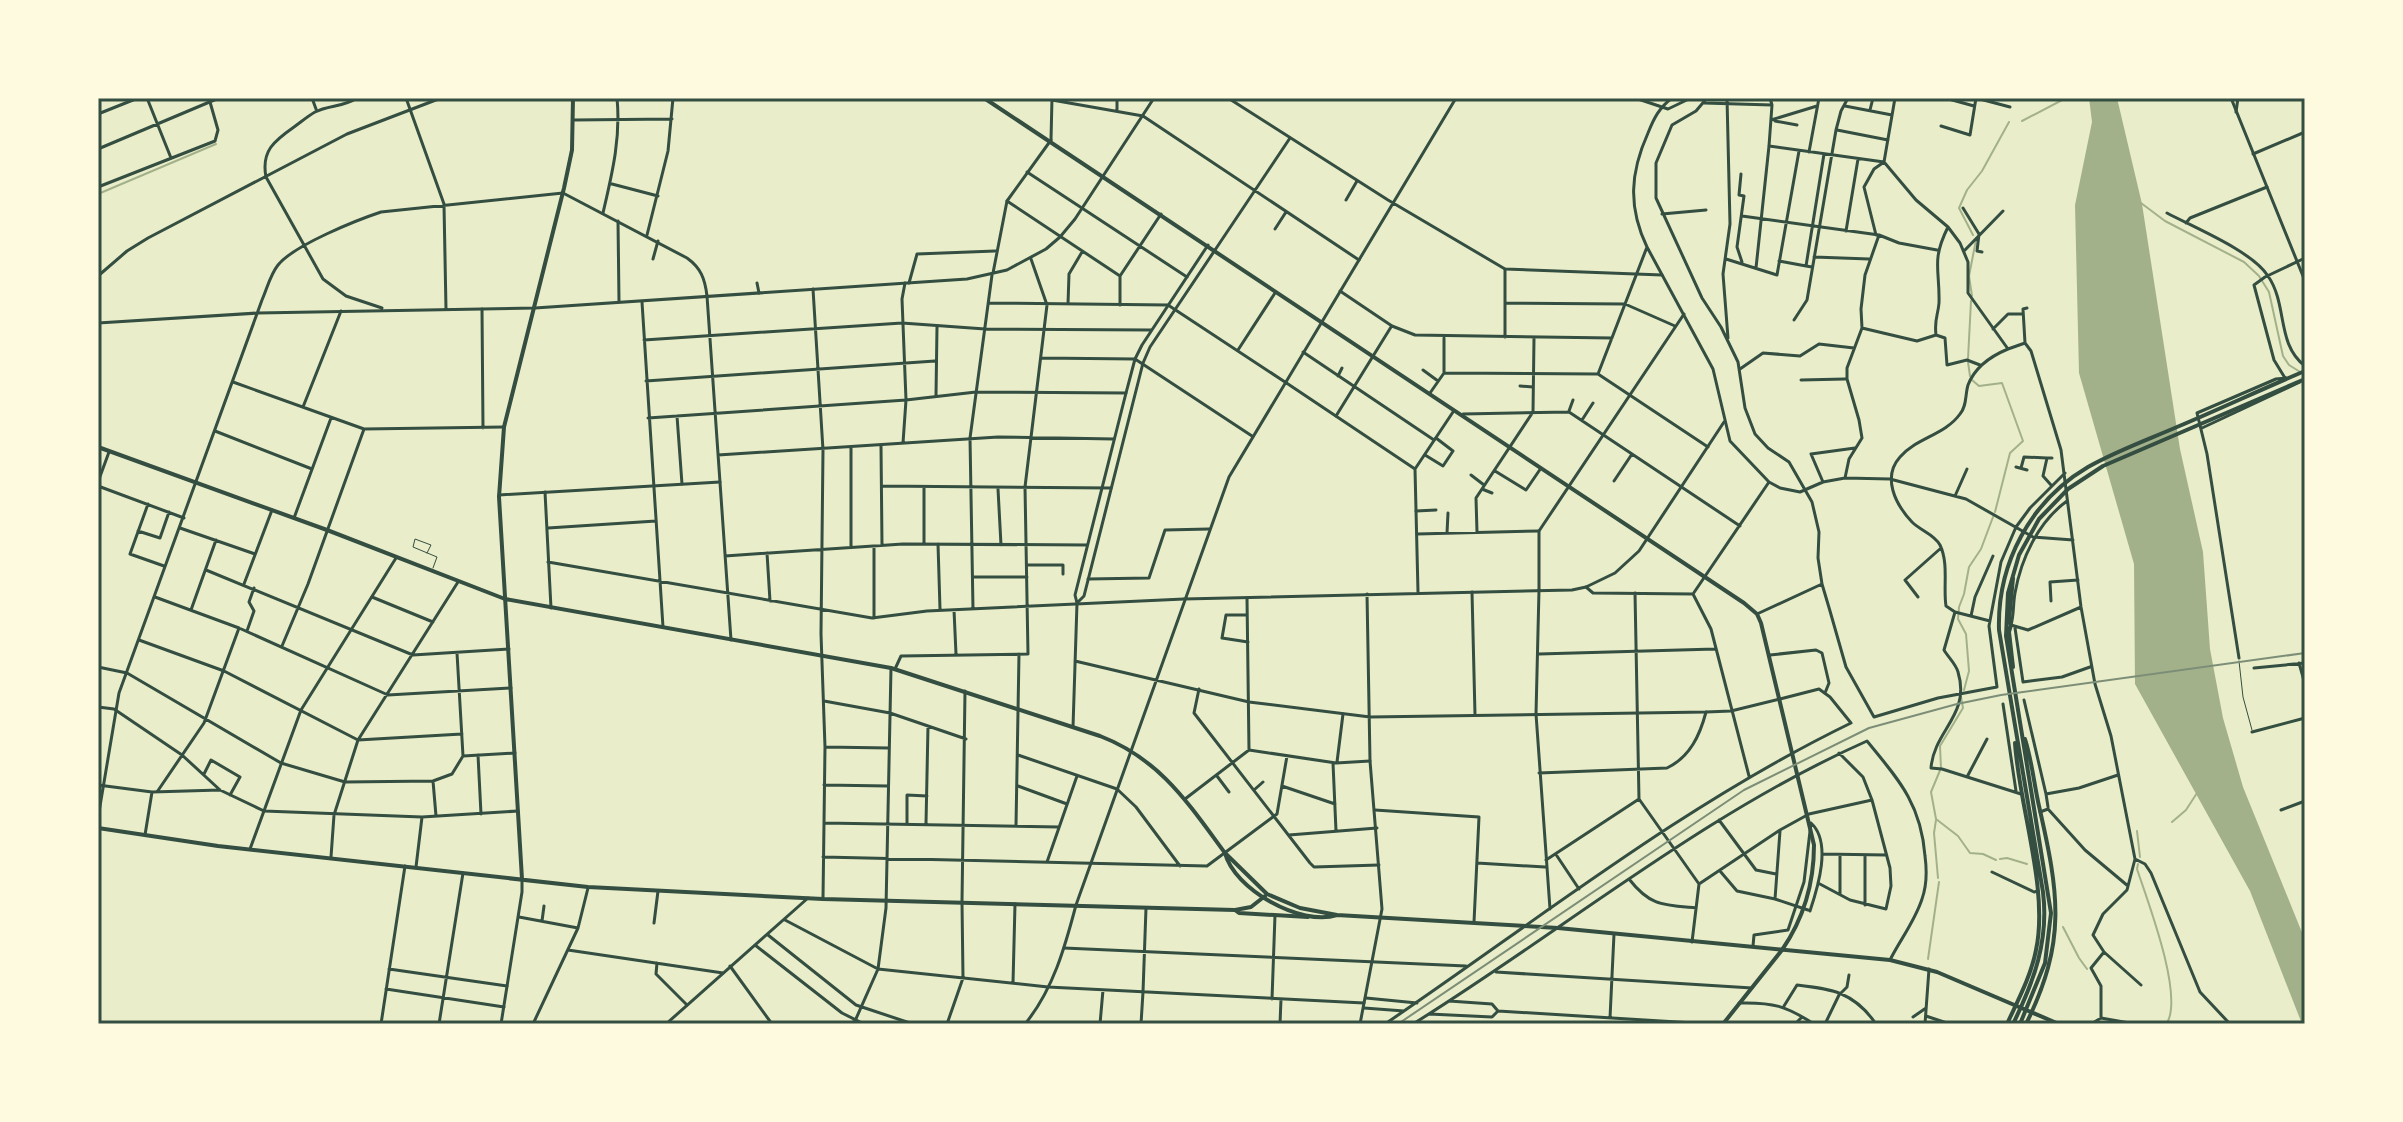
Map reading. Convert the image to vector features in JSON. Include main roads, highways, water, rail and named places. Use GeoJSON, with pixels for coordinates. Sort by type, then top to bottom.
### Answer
{"type":"FeatureCollection","features":[{"type":"Feature","properties":{"kind":"main road"},"geometry":{"type":"LineString","coordinates":[[522,879],[499,495],[504,427],[572,150],[573,98]]}},
{"type":"Feature","properties":{"kind":"main road"},"geometry":{"type":"LineString","coordinates":[[984,98],[1648,538],[1757,614],[1809,814],[1814,857],[1810,888],[1801,917],[1782,950],[1723,1024]]}},
{"type":"Feature","properties":{"kind":"main road"},"geometry":{"type":"LineString","coordinates":[[2013,1024],[2044,952],[2044,903],[1999,622],[2002,586],[2027,525],[2041,506],[2083,470],[2305,369]]}},
{"type":"Feature","properties":{"kind":"main road"},"geometry":{"type":"LineString","coordinates":[[2012,676],[2009,632],[2013,626],[2009,620],[2016,553],[2046,511],[2085,476],[2304,380]]}},
{"type":"Feature","properties":{"kind":"main road"},"geometry":{"type":"LineString","coordinates":[[98,447],[505,599],[893,668],[1073,727],[1131,750],[1156,768],[1185,799],[1240,876],[1265,896],[1290,911],[1326,916]]}},
{"type":"Feature","properties":{"kind":"main road"},"geometry":{"type":"LineString","coordinates":[[2015,564],[2006,610],[2006,636],[2050,897],[2051,924],[2040,979],[2020,1024]]}},
{"type":"Feature","properties":{"kind":"main road"},"geometry":{"type":"LineString","coordinates":[[1990,621],[1999,622]]}},
{"type":"Feature","properties":{"kind":"main road"},"geometry":{"type":"LineString","coordinates":[[2007,1024],[2037,949],[2040,923],[2038,891],[2018,794],[2013,719]]}},
{"type":"Feature","properties":{"kind":"main road"},"geometry":{"type":"LineString","coordinates":[[2020,720],[2056,898],[2057,921],[2051,962],[2026,1024]]}},
{"type":"Feature","properties":{"kind":"main road"},"geometry":{"type":"LineString","coordinates":[[98,828],[250,849],[588,887],[823,899],[1235,910],[1251,907],[1265,896]]}},
{"type":"Feature","properties":{"kind":"main road"},"geometry":{"type":"LineString","coordinates":[[1265,896],[1300,908],[1337,915]]}},
{"type":"Feature","properties":{"kind":"main road"},"geometry":{"type":"LineString","coordinates":[[1235,910],[1239,913],[1381,917],[1556,928],[1890,960],[1929,969],[2059,1024]]}},
{"type":"Feature","properties":{"kind":"waterway"},"geometry":{"type":"LineString","coordinates":[[2022,121],[2066,98]]}},
{"type":"Feature","properties":{"kind":"waterway"},"geometry":{"type":"LineString","coordinates":[[1973,235],[1959,208],[2009,122]]}},
{"type":"Feature","properties":{"kind":"waterway"},"geometry":{"type":"LineString","coordinates":[[98,194],[216,144]]}},
{"type":"Feature","properties":{"kind":"waterway"},"geometry":{"type":"LineString","coordinates":[[2141,203],[2165,221],[2244,262],[2259,276],[2269,292],[2283,356],[2289,365],[2305,375]]}},
{"type":"Feature","properties":{"kind":"waterway"},"geometry":{"type":"LineString","coordinates":[[1972,296],[1969,276],[1976,240]]}},
{"type":"Feature","properties":{"kind":"waterway"},"geometry":{"type":"LineString","coordinates":[[1968,359],[1971,301]]}},
{"type":"Feature","properties":{"kind":"waterway"},"geometry":{"type":"LineString","coordinates":[[1968,362],[1970,376]]}},
{"type":"Feature","properties":{"kind":"waterway"},"geometry":{"type":"LineString","coordinates":[[1972,380],[1979,386],[2002,383],[2023,441],[2010,453],[1995,512]]}},
{"type":"Feature","properties":{"kind":"waterway"},"geometry":{"type":"LineString","coordinates":[[1964,690],[1969,671],[1966,634],[1958,619],[1959,607],[1969,567],[1981,549],[1993,517]]}},
{"type":"Feature","properties":{"kind":"waterway"},"geometry":{"type":"LineString","coordinates":[[1961,697],[1963,708],[1940,746],[1941,768],[1931,792],[1936,819],[1958,836],[1970,853],[1983,854],[1996,860]]}},
{"type":"Feature","properties":{"kind":"waterway"},"geometry":{"type":"LineString","coordinates":[[2172,822],[2186,810],[2197,793]]}},
{"type":"Feature","properties":{"kind":"waterway"},"geometry":{"type":"LineString","coordinates":[[1936,820],[1934,833],[1938,878]]}},
{"type":"Feature","properties":{"kind":"waterway"},"geometry":{"type":"LineString","coordinates":[[2137,831],[2140,857]]}},
{"type":"Feature","properties":{"kind":"waterway"},"geometry":{"type":"LineString","coordinates":[[2000,859],[2027,864]]}},
{"type":"Feature","properties":{"kind":"waterway"},"geometry":{"type":"LineString","coordinates":[[2138,864],[2167,968],[2171,989],[2168,1021]]}},
{"type":"Feature","properties":{"kind":"waterway"},"geometry":{"type":"LineString","coordinates":[[1928,959],[1939,882]]}},
{"type":"Feature","properties":{"kind":"waterway"},"geometry":{"type":"LineString","coordinates":[[2063,927],[2087,969]]}},
{"type":"Feature","properties":{"kind":"railway"},"geometry":{"type":"LineString","coordinates":[[1398,1024],[1744,790],[1869,728],[2001,695],[2305,653]]}}]}
